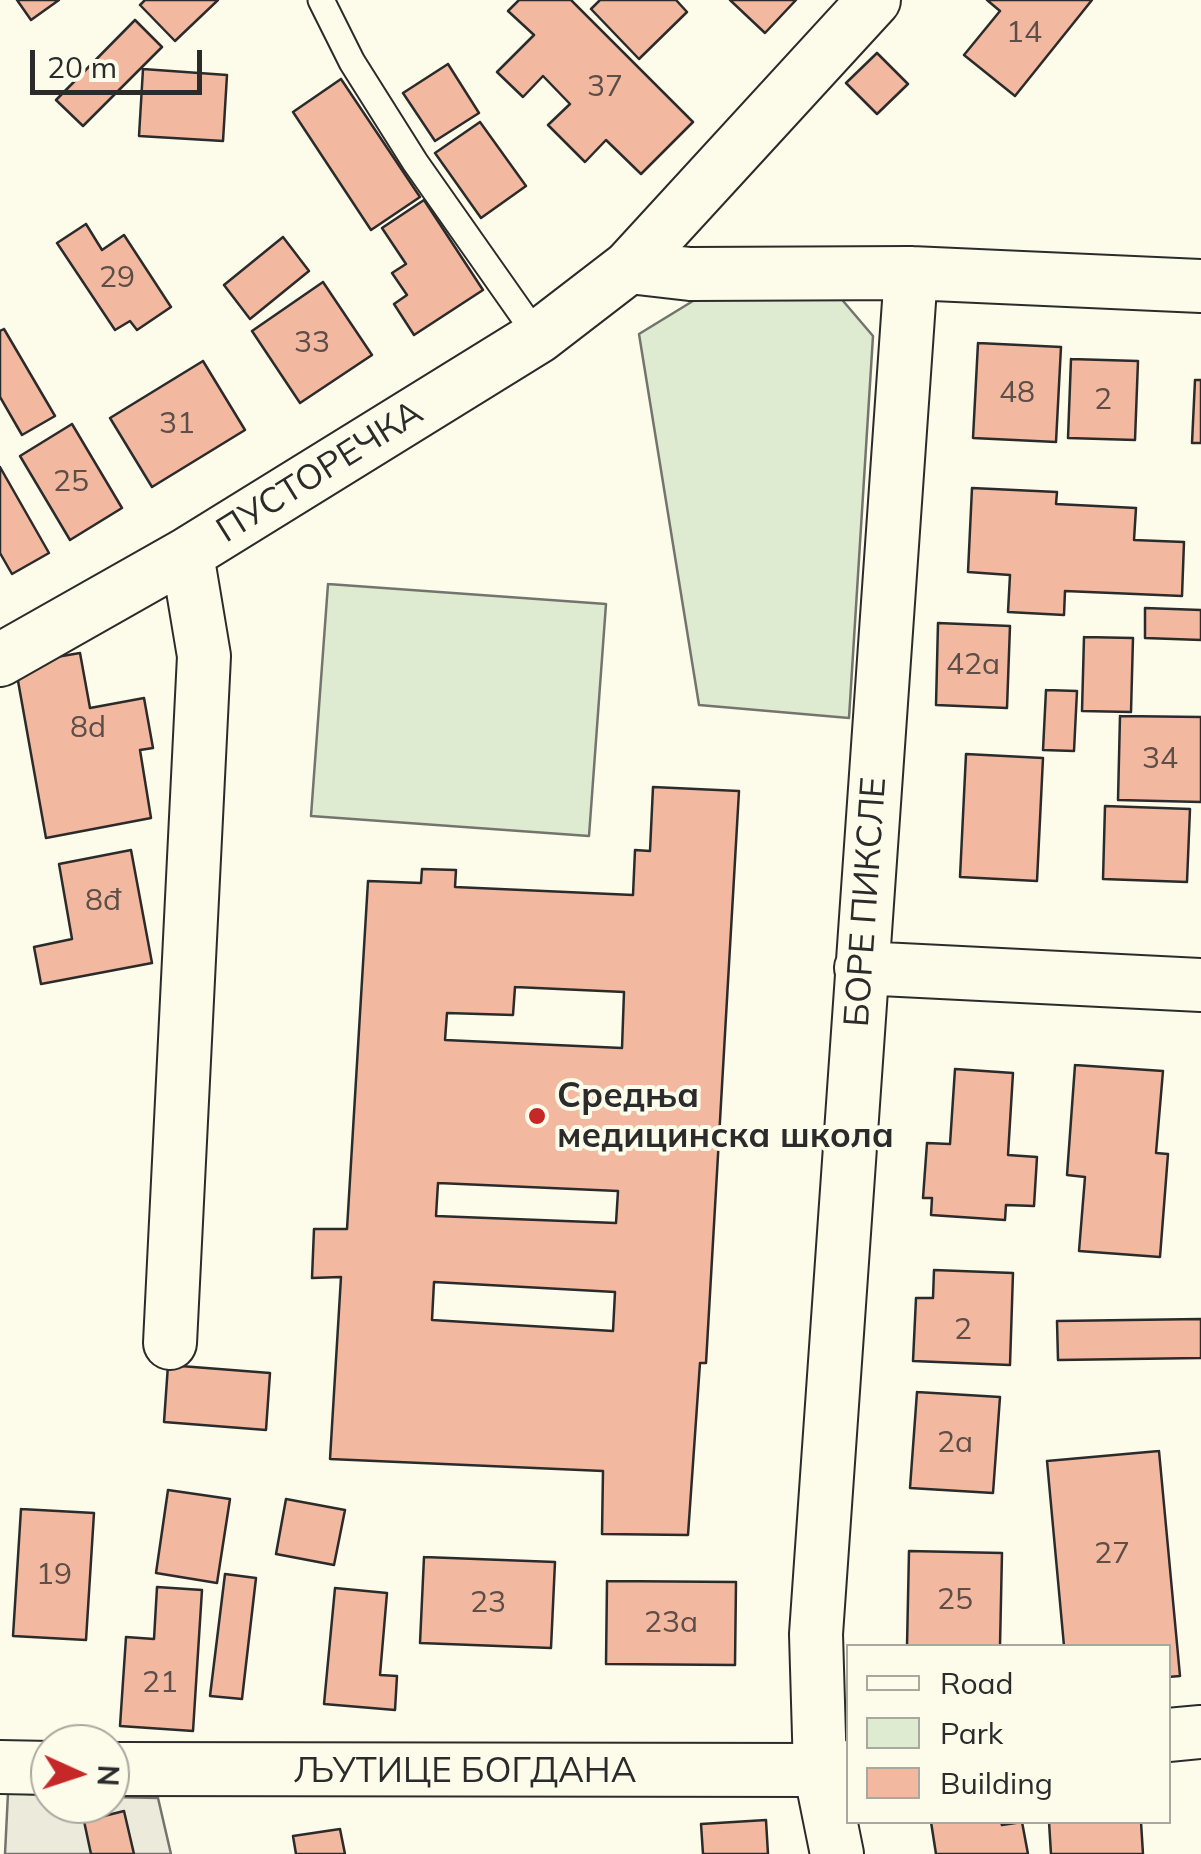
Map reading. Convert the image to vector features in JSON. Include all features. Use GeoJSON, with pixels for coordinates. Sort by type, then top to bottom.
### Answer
{"type":"FeatureCollection","features":[{"type":"Feature","properties":{"kind":"street","name":"ПУСТОРЕЧКА"},"geometry":{"type":"LineString","coordinates":[[0,660],[188,554],[538,337],[630,267],[874,0]]}},
{"type":"Feature","properties":{"kind":"street"},"geometry":{"type":"LineString","coordinates":[[630,267],[720,274],[912,273],[1201,286]]}},
{"type":"Feature","properties":{"kind":"street","name":"БОРЕ ПИКСЛЕ"},"geometry":{"type":"LineString","coordinates":[[834,1769],[816,1634],[912,273]]}},
{"type":"Feature","properties":{"kind":"street"},"geometry":{"type":"LineString","coordinates":[[170,1344],[204,656],[188,554]]}},
{"type":"Feature","properties":{"kind":"street"},"geometry":{"type":"LineString","coordinates":[[860,968],[1201,984]]}},
{"type":"Feature","properties":{"kind":"street"},"geometry":{"type":"LineString","coordinates":[[1171,1736],[1201,1732]]}},
{"type":"Feature","properties":{"kind":"street"},"geometry":{"type":"LineString","coordinates":[[0,1767],[30,1768]]}},
{"type":"Feature","properties":{"kind":"street","name":"ЉУТИЦЕ БОГДАНА"},"geometry":{"type":"LineString","coordinates":[[130,1768],[834,1769]]}},
{"type":"Feature","properties":{"kind":"street"},"geometry":{"type":"LineString","coordinates":[[834,1769],[836,1854]]}},
{"type":"Feature","properties":{"kind":"lane"},"geometry":{"type":"LineString","coordinates":[[321,0],[352,62],[415,162],[538,337]]}},
{"type":"Feature","properties":{"kind":"green space"},"geometry":{"type":"Polygon","coordinates":[[[706,293],[838,295],[873,336],[849,718],[699,705],[639,334],[706,293]]]}},
{"type":"Feature","properties":{"kind":"green space"},"geometry":{"type":"Polygon","coordinates":[[[328,584],[606,604],[589,836],[311,816],[328,584]]]}},
{"type":"Feature","properties":{"kind":"shaded area"},"geometry":{"type":"Polygon","coordinates":[[[8,1793],[30,1794],[30,1824],[130,1824],[130,1797],[158,1798],[171,1854],[5,1854],[8,1793]]]}},
{"type":"Feature","properties":{"kind":"building"},"geometry":{"type":"Polygon","coordinates":[[[17,0],[59,0],[31,20],[17,0]]]}},
{"type":"Feature","properties":{"kind":"building"},"geometry":{"type":"Polygon","coordinates":[[[145,0],[218,0],[175,41],[140,5],[145,0]]]}},
{"type":"Feature","properties":{"kind":"building"},"geometry":{"type":"Polygon","coordinates":[[[519,0],[571,0],[693,122],[641,174],[606,140],[585,162],[548,125],[570,104],[543,76],[523,97],[497,72],[534,35],[508,11],[519,0]]]}},
{"type":"Feature","properties":{"kind":"building"},"geometry":{"type":"Polygon","coordinates":[[[600,0],[676,0],[687,12],[639,59],[591,9],[600,0]]]}},
{"type":"Feature","properties":{"kind":"building"},"geometry":{"type":"Polygon","coordinates":[[[730,0],[796,0],[765,33],[730,0]]]}},
{"type":"Feature","properties":{"kind":"building"},"geometry":{"type":"Polygon","coordinates":[[[987,0],[1092,0],[1015,96],[964,55],[1000,11],[987,0]]]}},
{"type":"Feature","properties":{"kind":"building"},"geometry":{"type":"Polygon","coordinates":[[[135,20],[162,47],[83,126],[56,100],[135,20]]]}},
{"type":"Feature","properties":{"kind":"building"},"geometry":{"type":"Polygon","coordinates":[[[877,53],[908,84],[877,114],[846,83],[877,53]]]}},
{"type":"Feature","properties":{"kind":"building"},"geometry":{"type":"Polygon","coordinates":[[[448,64],[479,113],[435,141],[403,93],[448,64]]]}},
{"type":"Feature","properties":{"kind":"building"},"geometry":{"type":"Polygon","coordinates":[[[143,69],[227,75],[223,141],[139,136],[143,69]]]}},
{"type":"Feature","properties":{"kind":"building"},"geometry":{"type":"Polygon","coordinates":[[[341,79],[420,197],[371,230],[293,112],[341,79]]]}},
{"type":"Feature","properties":{"kind":"building"},"geometry":{"type":"Polygon","coordinates":[[[480,122],[526,186],[481,218],[435,153],[480,122]]]}},
{"type":"Feature","properties":{"kind":"building"},"geometry":{"type":"Polygon","coordinates":[[[424,200],[483,290],[414,335],[394,304],[407,295],[392,273],[406,264],[382,228],[424,200]]]}},
{"type":"Feature","properties":{"kind":"building"},"geometry":{"type":"Polygon","coordinates":[[[86,224],[102,250],[124,235],[171,307],[137,330],[130,321],[115,330],[57,243],[86,224]]]}},
{"type":"Feature","properties":{"kind":"building"},"geometry":{"type":"Polygon","coordinates":[[[283,237],[309,271],[250,319],[224,285],[283,237]]]}},
{"type":"Feature","properties":{"kind":"building"},"geometry":{"type":"Polygon","coordinates":[[[323,282],[372,355],[300,403],[252,331],[323,282]]]}},
{"type":"Feature","properties":{"kind":"building"},"geometry":{"type":"Polygon","coordinates":[[[4,329],[55,416],[22,435],[0,397],[0,331],[4,329]]]}},
{"type":"Feature","properties":{"kind":"building"},"geometry":{"type":"Polygon","coordinates":[[[978,343],[1061,347],[1056,442],[973,438],[978,343]]]}},
{"type":"Feature","properties":{"kind":"building"},"geometry":{"type":"Polygon","coordinates":[[[1071,359],[1138,361],[1135,440],[1068,438],[1071,359]]]}},
{"type":"Feature","properties":{"kind":"building"},"geometry":{"type":"Polygon","coordinates":[[[203,361],[245,430],[152,487],[110,418],[203,361]]]}},
{"type":"Feature","properties":{"kind":"building"},"geometry":{"type":"Polygon","coordinates":[[[1195,380],[1201,380],[1201,443],[1192,443],[1195,380]]]}},
{"type":"Feature","properties":{"kind":"building"},"geometry":{"type":"Polygon","coordinates":[[[72,424],[122,508],[70,540],[20,456],[72,424]]]}},
{"type":"Feature","properties":{"kind":"building"},"geometry":{"type":"Polygon","coordinates":[[[0,467],[49,553],[12,574],[0,553],[0,467]]]}},
{"type":"Feature","properties":{"kind":"building"},"geometry":{"type":"Polygon","coordinates":[[[972,488],[1057,492],[1056,504],[1136,508],[1134,540],[1184,542],[1182,596],[1065,591],[1064,615],[1008,612],[1010,575],[968,572],[972,488]]]}},
{"type":"Feature","properties":{"kind":"building"},"geometry":{"type":"Polygon","coordinates":[[[1145,608],[1201,610],[1201,640],[1145,638],[1145,608]]]}},
{"type":"Feature","properties":{"kind":"building"},"geometry":{"type":"Polygon","coordinates":[[[938,623],[1010,626],[1007,708],[936,705],[938,623]]]}},
{"type":"Feature","properties":{"kind":"building"},"geometry":{"type":"Polygon","coordinates":[[[1084,637],[1133,638],[1131,712],[1082,711],[1084,637]]]}},
{"type":"Feature","properties":{"kind":"building"},"geometry":{"type":"Polygon","coordinates":[[[80,653],[90,708],[144,698],[153,748],[140,750],[151,818],[46,838],[15,664],[80,653]]]}},
{"type":"Feature","properties":{"kind":"building"},"geometry":{"type":"Polygon","coordinates":[[[1046,690],[1077,691],[1074,751],[1043,750],[1046,690]]]}},
{"type":"Feature","properties":{"kind":"building"},"geometry":{"type":"Polygon","coordinates":[[[1120,716],[1201,717],[1201,802],[1118,800],[1120,716]]]}},
{"type":"Feature","properties":{"kind":"building"},"geometry":{"type":"Polygon","coordinates":[[[966,754],[1043,758],[1037,881],[960,877],[966,754]]]}},
{"type":"Feature","properties":{"kind":"building","name":"Средња медицинска школа"},"geometry":{"type":"Polygon","coordinates":[[[653,787],[739,791],[706,1363],[700,1363],[688,1535],[602,1534],[603,1471],[330,1459],[341,1277],[312,1278],[314,1229],[347,1229],[368,881],[421,883],[422,869],[456,870],[455,887],[633,895],[635,850],[650,851],[653,787]],[[515,987],[513,1015],[447,1013],[445,1040],[622,1048],[624,992],[515,987]],[[438,1183],[436,1216],[616,1223],[618,1191],[438,1183]],[[434,1282],[432,1320],[613,1331],[615,1292],[434,1282]]]}},
{"type":"Feature","properties":{"kind":"building"},"geometry":{"type":"Polygon","coordinates":[[[1105,806],[1190,809],[1187,882],[1103,879],[1105,806]]]}},
{"type":"Feature","properties":{"kind":"building"},"geometry":{"type":"Polygon","coordinates":[[[131,850],[152,963],[41,984],[34,947],[72,939],[59,864],[131,850]]]}},
{"type":"Feature","properties":{"kind":"building"},"geometry":{"type":"Polygon","coordinates":[[[1075,1065],[1163,1071],[1156,1153],[1168,1154],[1160,1257],[1079,1251],[1085,1177],[1067,1175],[1075,1065]]]}},
{"type":"Feature","properties":{"kind":"building"},"geometry":{"type":"Polygon","coordinates":[[[955,1069],[1013,1073],[1008,1155],[1037,1157],[1034,1206],[1006,1205],[1005,1220],[931,1215],[932,1198],[923,1198],[927,1143],[950,1144],[955,1069]]]}},
{"type":"Feature","properties":{"kind":"building"},"geometry":{"type":"Polygon","coordinates":[[[934,1270],[1013,1273],[1010,1365],[913,1361],[916,1298],[933,1298],[934,1270]]]}},
{"type":"Feature","properties":{"kind":"building"},"geometry":{"type":"Polygon","coordinates":[[[1201,1319],[1201,1358],[1058,1360],[1057,1321],[1201,1319]]]}},
{"type":"Feature","properties":{"kind":"building"},"geometry":{"type":"Polygon","coordinates":[[[168,1365],[270,1373],[266,1430],[164,1422],[168,1365]]]}},
{"type":"Feature","properties":{"kind":"building"},"geometry":{"type":"Polygon","coordinates":[[[917,1392],[1000,1397],[993,1493],[910,1488],[917,1392]]]}},
{"type":"Feature","properties":{"kind":"building"},"geometry":{"type":"Polygon","coordinates":[[[1159,1451],[1180,1676],[1171,1677],[1171,1644],[1064,1644],[1047,1461],[1159,1451]]]}},
{"type":"Feature","properties":{"kind":"building"},"geometry":{"type":"Polygon","coordinates":[[[168,1490],[230,1499],[217,1583],[156,1573],[168,1490]]]}},
{"type":"Feature","properties":{"kind":"building"},"geometry":{"type":"Polygon","coordinates":[[[286,1499],[345,1510],[334,1565],[276,1554],[286,1499]]]}},
{"type":"Feature","properties":{"kind":"building"},"geometry":{"type":"Polygon","coordinates":[[[21,1509],[94,1513],[86,1640],[13,1636],[21,1509]]]}},
{"type":"Feature","properties":{"kind":"building"},"geometry":{"type":"Polygon","coordinates":[[[909,1551],[1002,1553],[1000,1644],[907,1644],[909,1551]]]}},
{"type":"Feature","properties":{"kind":"building"},"geometry":{"type":"Polygon","coordinates":[[[424,1557],[555,1562],[551,1648],[420,1643],[424,1557]]]}},
{"type":"Feature","properties":{"kind":"building"},"geometry":{"type":"Polygon","coordinates":[[[225,1574],[256,1578],[242,1699],[210,1696],[225,1574]]]}},
{"type":"Feature","properties":{"kind":"building"},"geometry":{"type":"Polygon","coordinates":[[[607,1581],[736,1582],[735,1665],[606,1664],[607,1581]]]}},
{"type":"Feature","properties":{"kind":"building"},"geometry":{"type":"Polygon","coordinates":[[[157,1587],[202,1590],[193,1731],[120,1724],[126,1637],[154,1639],[157,1587]]]}},
{"type":"Feature","properties":{"kind":"building"},"geometry":{"type":"Polygon","coordinates":[[[335,1588],[387,1593],[380,1675],[397,1676],[395,1710],[324,1704],[335,1588]]]}},
{"type":"Feature","properties":{"kind":"building"},"geometry":{"type":"Polygon","coordinates":[[[766,1820],[768,1854],[703,1854],[701,1824],[766,1820]]]}},
{"type":"Feature","properties":{"kind":"building"},"geometry":{"type":"Polygon","coordinates":[[[85,1824],[127,1824],[134,1854],[91,1854],[85,1824]]]}},
{"type":"Feature","properties":{"kind":"building"},"geometry":{"type":"Polygon","coordinates":[[[931,1824],[1022,1824],[1028,1854],[936,1854],[931,1824]]]}},
{"type":"Feature","properties":{"kind":"building"},"geometry":{"type":"Polygon","coordinates":[[[1049,1824],[1141,1824],[1143,1854],[1051,1854],[1049,1824]]]}},
{"type":"Feature","properties":{"kind":"building"},"geometry":{"type":"Polygon","coordinates":[[[340,1829],[345,1854],[296,1854],[293,1836],[340,1829]]]}},
{"type":"Feature","properties":{"kind":"place","name":"Средња медицинска школа"},"geometry":{"type":"Point","coordinates":[537,1116]}}]}
